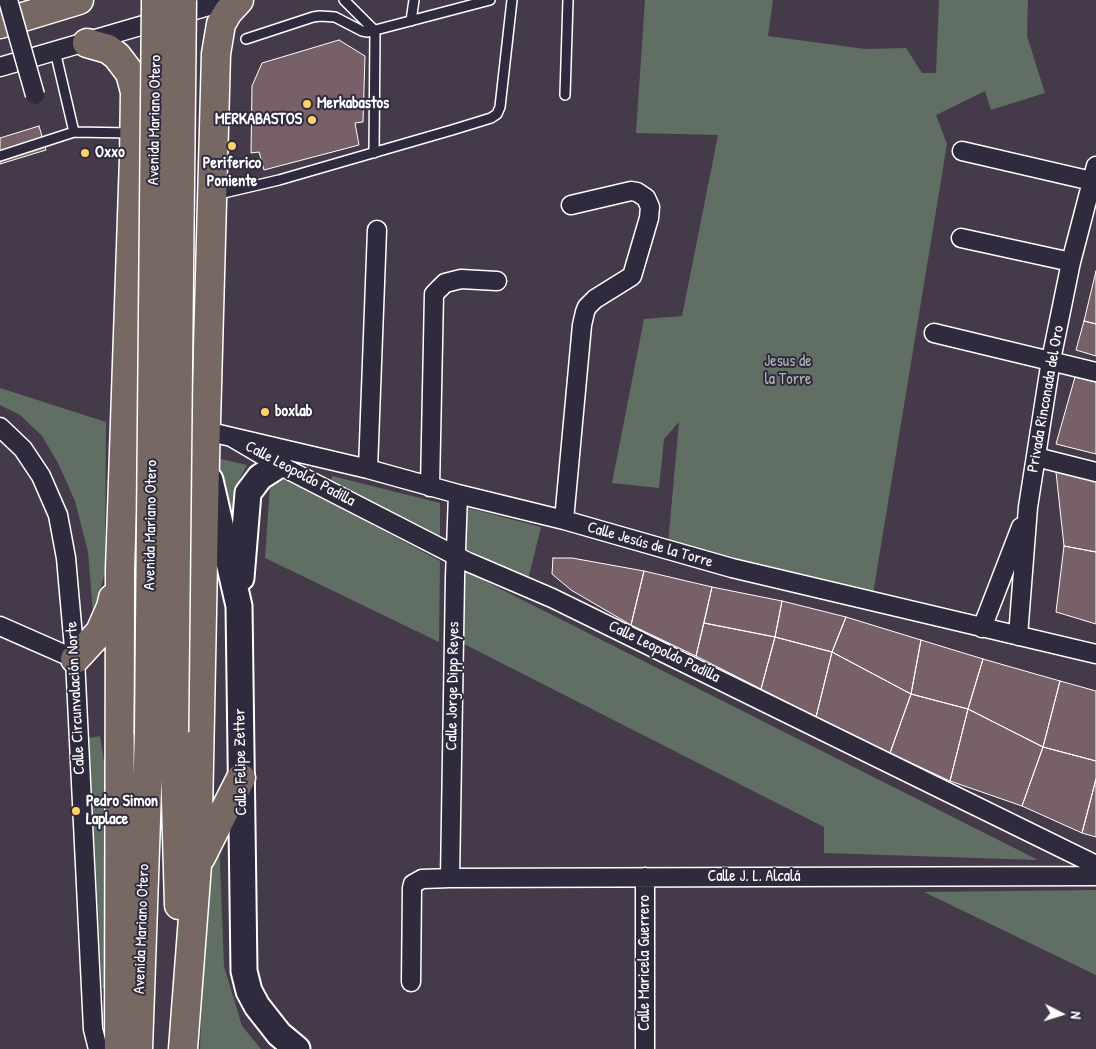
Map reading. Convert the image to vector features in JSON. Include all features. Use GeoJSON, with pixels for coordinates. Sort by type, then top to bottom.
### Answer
{"type":"FeatureCollection","features":[{"type":"Feature","properties":{"kind":"main road"},"geometry":{"type":"LineString","coordinates":[[0,24],[79,0]]}},
{"type":"Feature","properties":{"kind":"main road","name":"Avenida Mariano Otero"},"geometry":{"type":"LineString","coordinates":[[156,0],[162,733],[183,1049]]}},
{"type":"Feature","properties":{"kind":"main road","name":"Avenida Mariano Otero"},"geometry":{"type":"LineString","coordinates":[[138,1049],[162,733],[182,0]]}},
{"type":"Feature","properties":{"kind":"main road"},"geometry":{"type":"LineString","coordinates":[[183,1049],[197,865],[212,160],[217,43],[221,24],[228,12],[239,0]]}},
{"type":"Feature","properties":{"kind":"main road"},"geometry":{"type":"LineString","coordinates":[[87,43],[108,50],[117,56],[130,73],[135,92],[134,169]]}},
{"type":"Feature","properties":{"kind":"main road"},"geometry":{"type":"LineString","coordinates":[[119,1049],[120,570],[134,158],[137,147],[143,138],[161,126],[172,124],[182,125],[199,134],[210,150],[212,160]]}},
{"type":"Feature","properties":{"kind":"main road","name":"Calle Felipe Zetter"},"geometry":{"type":"LineString","coordinates":[[205,460],[239,606],[244,971],[249,991],[257,1006],[279,1034],[297,1049]]}},
{"type":"Feature","properties":{"kind":"main road"},"geometry":{"type":"LineString","coordinates":[[239,606],[248,493],[260,477],[279,465]]}},
{"type":"Feature","properties":{"kind":"main road"},"geometry":{"type":"LineString","coordinates":[[75,659],[100,632],[111,607],[120,570]]}},
{"type":"Feature","properties":{"kind":"main road"},"geometry":{"type":"LineString","coordinates":[[197,865],[241,778]]}},
{"type":"Feature","properties":{"kind":"street"},"geometry":{"type":"LineString","coordinates":[[8,0],[35,95]]}},
{"type":"Feature","properties":{"kind":"street"},"geometry":{"type":"LineString","coordinates":[[0,67],[229,0]]}},
{"type":"Feature","properties":{"kind":"street"},"geometry":{"type":"LineString","coordinates":[[962,151],[1095,176]]}},
{"type":"Feature","properties":{"kind":"street","name":"Privada Rinconada del Oro"},"geometry":{"type":"LineString","coordinates":[[1018,636],[1028,507],[1051,360],[1071,262],[1095,176]]}},
{"type":"Feature","properties":{"kind":"street"},"geometry":{"type":"LineString","coordinates":[[564,520],[585,312],[595,298],[632,276],[649,218],[650,208],[646,198],[637,192],[631,191],[571,205]]}},
{"type":"Feature","properties":{"kind":"street"},"geometry":{"type":"LineString","coordinates":[[368,469],[377,230]]}},
{"type":"Feature","properties":{"kind":"street"},"geometry":{"type":"LineString","coordinates":[[961,238],[1071,262]]}},
{"type":"Feature","properties":{"kind":"street"},"geometry":{"type":"LineString","coordinates":[[430,487],[434,294],[445,283],[452,280],[498,280]]}},
{"type":"Feature","properties":{"kind":"street"},"geometry":{"type":"LineString","coordinates":[[934,333],[1096,372]]}},
{"type":"Feature","properties":{"kind":"street","name":"Calle Circunvalación Norte"},"geometry":{"type":"LineString","coordinates":[[0,427],[23,449],[41,476],[58,515],[66,558],[75,659],[93,1029],[98,1049]]}},
{"type":"Feature","properties":{"kind":"street","name":"Calle Jesús de la Torre"},"geometry":{"type":"LineString","coordinates":[[206,431],[368,469],[430,487],[564,520],[732,568],[1096,654]]}},
{"type":"Feature","properties":{"kind":"street","name":"Calle Leopoldo Padilla"},"geometry":{"type":"LineString","coordinates":[[233,438],[279,465],[456,556],[552,598],[1096,864]]}},
{"type":"Feature","properties":{"kind":"street"},"geometry":{"type":"LineString","coordinates":[[1036,457],[1096,472]]}},
{"type":"Feature","properties":{"kind":"street","name":"Calle Jorge Dipp Reyes"},"geometry":{"type":"LineString","coordinates":[[450,878],[458,494]]}},
{"type":"Feature","properties":{"kind":"street"},"geometry":{"type":"LineString","coordinates":[[982,628],[1028,507]]}},
{"type":"Feature","properties":{"kind":"street"},"geometry":{"type":"LineString","coordinates":[[0,626],[75,659]]}},
{"type":"Feature","properties":{"kind":"street","name":"Calle J. L. Alcalá"},"geometry":{"type":"LineString","coordinates":[[411,982],[412,893],[413,884],[422,880],[450,878],[1096,876]]}},
{"type":"Feature","properties":{"kind":"street","name":"Calle Maricela Guerrero"},"geometry":{"type":"LineString","coordinates":[[645,877],[645,1049]]}},
{"type":"Feature","properties":{"kind":"lane"},"geometry":{"type":"LineString","coordinates":[[344,0],[375,31],[374,152]]}},
{"type":"Feature","properties":{"kind":"lane"},"geometry":{"type":"LineString","coordinates":[[411,20],[414,0]]}},
{"type":"Feature","properties":{"kind":"lane"},"geometry":{"type":"LineString","coordinates":[[246,39],[313,16],[328,15],[342,19],[362,31],[375,31],[490,0]]}},
{"type":"Feature","properties":{"kind":"lane"},"geometry":{"type":"LineString","coordinates":[[212,196],[279,180],[484,120],[497,114],[502,91],[512,0]]}},
{"type":"Feature","properties":{"kind":"lane"},"geometry":{"type":"LineString","coordinates":[[565,95],[568,0]]}},
{"type":"Feature","properties":{"kind":"lane"},"geometry":{"type":"LineString","coordinates":[[55,51],[74,132]]}},
{"type":"Feature","properties":{"kind":"lane"},"geometry":{"type":"LineString","coordinates":[[0,156],[74,132],[134,133]]}},
{"type":"Feature","properties":{"kind":"green space","name":"Jesus de la Torre"},"geometry":{"type":"Polygon","coordinates":[[[645,0],[773,0],[768,36],[865,49],[906,48],[922,73],[936,73],[939,0],[1028,0],[1027,36],[1045,93],[991,110],[985,91],[936,115],[947,144],[873,594],[668,544],[679,422],[664,439],[659,488],[612,483],[644,319],[682,316],[718,135],[636,133],[645,0]]]}},
{"type":"Feature","properties":{"kind":"green space"},"geometry":{"type":"Polygon","coordinates":[[[0,388],[106,422],[105,573],[93,613],[88,552],[75,501],[58,463],[42,436],[20,415],[0,405],[0,388]]]}},
{"type":"Feature","properties":{"kind":"green space"},"geometry":{"type":"Polygon","coordinates":[[[216,458],[247,465],[237,484],[230,535],[216,458]]]}},
{"type":"Feature","properties":{"kind":"green space"},"geometry":{"type":"Polygon","coordinates":[[[332,476],[440,503],[440,536],[331,482],[332,476]]]}},
{"type":"Feature","properties":{"kind":"green space"},"geometry":{"type":"Polygon","coordinates":[[[287,479],[440,561],[439,642],[265,558],[270,485],[287,479]]]}},
{"type":"Feature","properties":{"kind":"green space"},"geometry":{"type":"Polygon","coordinates":[[[464,507],[541,527],[528,580],[463,547],[464,507]]]}},
{"type":"Feature","properties":{"kind":"green space"},"geometry":{"type":"Polygon","coordinates":[[[463,570],[1038,860],[824,853],[824,827],[462,643],[463,570]]]}},
{"type":"Feature","properties":{"kind":"green space"},"geometry":{"type":"Polygon","coordinates":[[[100,736],[106,774],[108,988],[102,988],[89,738],[100,736]]]}},
{"type":"Feature","properties":{"kind":"green space"},"geometry":{"type":"Polygon","coordinates":[[[219,837],[224,966],[242,1026],[261,1049],[200,1049],[206,859],[219,837]]]}},
{"type":"Feature","properties":{"kind":"green space"},"geometry":{"type":"Polygon","coordinates":[[[1096,890],[1096,975],[924,892],[1096,890]]]}},
{"type":"Feature","properties":{"kind":"building","name":"Merkabastos"},"geometry":{"type":"Polygon","coordinates":[[[339,40],[365,56],[363,122],[355,123],[359,145],[264,170],[259,152],[251,153],[252,86],[262,63],[339,40]]]}},
{"type":"Feature","properties":{"kind":"building"},"geometry":{"type":"Polygon","coordinates":[[[39,126],[46,150],[0,164],[0,138],[39,126]]]}},
{"type":"Feature","properties":{"kind":"building"},"geometry":{"type":"Polygon","coordinates":[[[1096,271],[1096,324],[1084,321],[1096,271]]]}},
{"type":"Feature","properties":{"kind":"building"},"geometry":{"type":"Polygon","coordinates":[[[1084,321],[1096,324],[1096,356],[1076,350],[1084,321]]]}},
{"type":"Feature","properties":{"kind":"building"},"geometry":{"type":"Polygon","coordinates":[[[1075,377],[1096,382],[1096,454],[1056,444],[1075,377]]]}},
{"type":"Feature","properties":{"kind":"building"},"geometry":{"type":"Polygon","coordinates":[[[1056,472],[1096,481],[1096,552],[1064,546],[1056,472]]]}},
{"type":"Feature","properties":{"kind":"building"},"geometry":{"type":"Polygon","coordinates":[[[1064,546],[1096,552],[1096,624],[1056,612],[1064,546]]]}},
{"type":"Feature","properties":{"kind":"building"},"geometry":{"type":"Polygon","coordinates":[[[553,558],[572,558],[644,571],[631,625],[571,590],[552,574],[553,558]]]}},
{"type":"Feature","properties":{"kind":"building"},"geometry":{"type":"Polygon","coordinates":[[[644,571],[712,587],[696,656],[631,625],[644,571]]]}},
{"type":"Feature","properties":{"kind":"building"},"geometry":{"type":"Polygon","coordinates":[[[712,587],[782,601],[775,637],[704,623],[712,587]]]}},
{"type":"Feature","properties":{"kind":"building"},"geometry":{"type":"Polygon","coordinates":[[[782,601],[846,617],[832,652],[775,637],[782,601]]]}},
{"type":"Feature","properties":{"kind":"building"},"geometry":{"type":"Polygon","coordinates":[[[846,617],[921,640],[911,694],[832,652],[846,617]]]}},
{"type":"Feature","properties":{"kind":"building"},"geometry":{"type":"Polygon","coordinates":[[[704,623],[775,637],[761,689],[696,656],[704,623]]]}},
{"type":"Feature","properties":{"kind":"building"},"geometry":{"type":"Polygon","coordinates":[[[775,637],[832,652],[816,717],[761,689],[775,637]]]}},
{"type":"Feature","properties":{"kind":"building"},"geometry":{"type":"Polygon","coordinates":[[[921,640],[983,659],[968,709],[911,694],[921,640]]]}},
{"type":"Feature","properties":{"kind":"building"},"geometry":{"type":"Polygon","coordinates":[[[832,652],[911,694],[890,753],[816,717],[832,652]]]}},
{"type":"Feature","properties":{"kind":"building"},"geometry":{"type":"Polygon","coordinates":[[[983,659],[1060,681],[1043,747],[968,709],[983,659]]]}},
{"type":"Feature","properties":{"kind":"building"},"geometry":{"type":"Polygon","coordinates":[[[1060,681],[1096,691],[1096,761],[1043,747],[1060,681]]]}},
{"type":"Feature","properties":{"kind":"building"},"geometry":{"type":"Polygon","coordinates":[[[911,694],[968,709],[950,781],[890,753],[911,694]]]}},
{"type":"Feature","properties":{"kind":"building"},"geometry":{"type":"Polygon","coordinates":[[[968,709],[1043,747],[1022,806],[950,781],[968,709]]]}},
{"type":"Feature","properties":{"kind":"building"},"geometry":{"type":"Polygon","coordinates":[[[1043,747],[1096,761],[1096,779],[1082,833],[1022,806],[1043,747]]]}},
{"type":"Feature","properties":{"kind":"building"},"geometry":{"type":"Polygon","coordinates":[[[1096,779],[1096,837],[1082,833],[1096,779]]]}},
{"type":"Feature","properties":{"kind":"place","name":"Merkabastos"},"geometry":{"type":"Point","coordinates":[307,104]}},
{"type":"Feature","properties":{"kind":"place","name":"MERKABASTOS"},"geometry":{"type":"Point","coordinates":[312,120]}},
{"type":"Feature","properties":{"kind":"place","name":"Periferico Poniente"},"geometry":{"type":"Point","coordinates":[232,146]}},
{"type":"Feature","properties":{"kind":"place","name":"Oxxo"},"geometry":{"type":"Point","coordinates":[85,153]}},
{"type":"Feature","properties":{"kind":"place","name":"boxlab"},"geometry":{"type":"Point","coordinates":[265,412]}},
{"type":"Feature","properties":{"kind":"place","name":"Pedro Simon Laplace"},"geometry":{"type":"Point","coordinates":[76,811]}}]}
